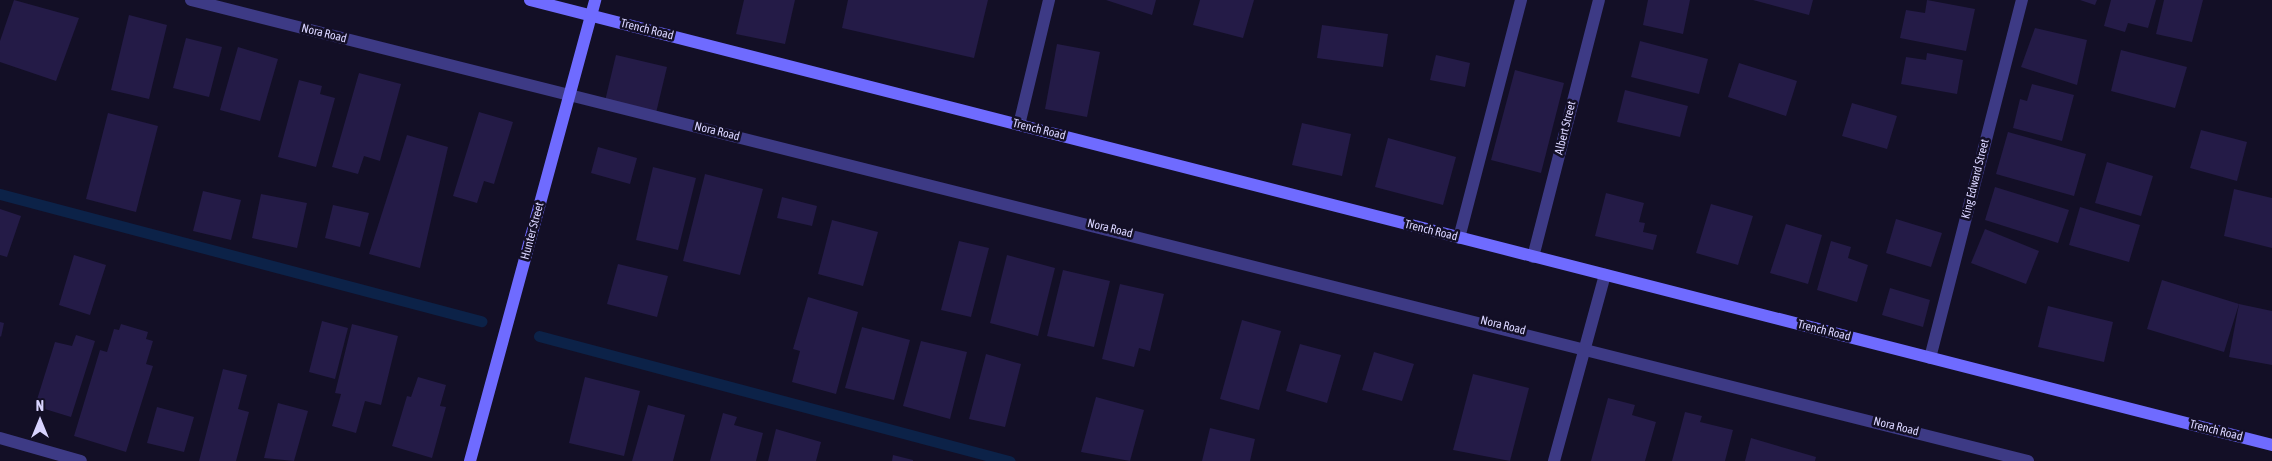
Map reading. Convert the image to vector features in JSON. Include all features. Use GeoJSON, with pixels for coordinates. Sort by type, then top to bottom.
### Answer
{"type":"FeatureCollection","features":[{"type":"Feature","properties":{"kind":"street","name":"Nora Road"},"geometry":{"type":"LineString","coordinates":[[192,0],[569,96],[1585,346],[2028,461]]}},
{"type":"Feature","properties":{"kind":"street","name":"Trench Road"},"geometry":{"type":"LineString","coordinates":[[530,0],[2272,445]]}},
{"type":"Feature","properties":{"kind":"street","name":"Hunter Street"},"geometry":{"type":"LineString","coordinates":[[470,461],[595,0]]}},
{"type":"Feature","properties":{"kind":"street"},"geometry":{"type":"LineString","coordinates":[[1019,125],[1049,0]]}},
{"type":"Feature","properties":{"kind":"street"},"geometry":{"type":"LineString","coordinates":[[1459,238],[1521,0]]}},
{"type":"Feature","properties":{"kind":"street","name":"Albert Street"},"geometry":{"type":"LineString","coordinates":[[1533,256],[1599,0]]}},
{"type":"Feature","properties":{"kind":"street","name":"King Edward Street"},"geometry":{"type":"LineString","coordinates":[[1930,358],[2022,0]]}},
{"type":"Feature","properties":{"kind":"street"},"geometry":{"type":"LineString","coordinates":[[1554,461],[1605,275]]}},
{"type":"Feature","properties":{"kind":"street"},"geometry":{"type":"LineString","coordinates":[[0,438],[81,461]]}},
{"type":"Feature","properties":{"kind":"building"},"geometry":{"type":"Polygon","coordinates":[[[14,0],[79,18],[56,81],[0,62],[0,41],[14,0]]]}},
{"type":"Feature","properties":{"kind":"building"},"geometry":{"type":"Polygon","coordinates":[[[744,0],[795,0],[785,44],[736,34],[744,0]]]}},
{"type":"Feature","properties":{"kind":"building"},"geometry":{"type":"Polygon","coordinates":[[[848,0],[988,0],[974,58],[842,28],[848,0]]]}},
{"type":"Feature","properties":{"kind":"building"},"geometry":{"type":"Polygon","coordinates":[[[1106,0],[1156,0],[1152,15],[1106,0]]]}},
{"type":"Feature","properties":{"kind":"building"},"geometry":{"type":"Polygon","coordinates":[[[1200,0],[1254,0],[1243,38],[1193,25],[1200,0]]]}},
{"type":"Feature","properties":{"kind":"building"},"geometry":{"type":"Polygon","coordinates":[[[1648,0],[1690,0],[1683,34],[1643,25],[1648,0]]]}},
{"type":"Feature","properties":{"kind":"building"},"geometry":{"type":"Polygon","coordinates":[[[1753,0],[1813,0],[1809,15],[1753,0]]]}},
{"type":"Feature","properties":{"kind":"building"},"geometry":{"type":"Polygon","coordinates":[[[1927,0],[1975,9],[1966,51],[1900,38],[1906,10],[1925,13],[1927,0]]]}},
{"type":"Feature","properties":{"kind":"building"},"geometry":{"type":"Polygon","coordinates":[[[2080,0],[2097,0],[2095,5],[2080,0]]]}},
{"type":"Feature","properties":{"kind":"building"},"geometry":{"type":"Polygon","coordinates":[[[2111,0],[2156,0],[2148,28],[2128,23],[2125,32],[2104,26],[2111,0]]]}},
{"type":"Feature","properties":{"kind":"building"},"geometry":{"type":"Polygon","coordinates":[[[2164,0],[2203,0],[2192,42],[2156,34],[2164,0]]]}},
{"type":"Feature","properties":{"kind":"building"},"geometry":{"type":"Polygon","coordinates":[[[129,15],[167,25],[149,99],[111,90],[129,15]]]}},
{"type":"Feature","properties":{"kind":"building"},"geometry":{"type":"Polygon","coordinates":[[[1322,25],[1388,34],[1383,67],[1317,58],[1322,25]]]}},
{"type":"Feature","properties":{"kind":"building"},"geometry":{"type":"Polygon","coordinates":[[[2035,28],[2087,40],[2077,85],[2021,67],[2035,28]]]}},
{"type":"Feature","properties":{"kind":"building"},"geometry":{"type":"Polygon","coordinates":[[[186,38],[222,47],[209,97],[173,88],[186,38]]]}},
{"type":"Feature","properties":{"kind":"building"},"geometry":{"type":"Polygon","coordinates":[[[1640,41],[1708,59],[1699,94],[1631,77],[1640,41]]]}},
{"type":"Feature","properties":{"kind":"building"},"geometry":{"type":"Polygon","coordinates":[[[1057,44],[1100,52],[1087,117],[1045,109],[1057,44]]]}},
{"type":"Feature","properties":{"kind":"building"},"geometry":{"type":"Polygon","coordinates":[[[238,47],[278,59],[260,121],[220,110],[238,47]]]}},
{"type":"Feature","properties":{"kind":"building"},"geometry":{"type":"Polygon","coordinates":[[[2121,50],[2187,67],[2175,108],[2111,91],[2121,50]]]}},
{"type":"Feature","properties":{"kind":"building"},"geometry":{"type":"Polygon","coordinates":[[[1927,53],[1963,60],[1957,94],[1901,84],[1906,57],[1926,60],[1927,53]]]}},
{"type":"Feature","properties":{"kind":"building"},"geometry":{"type":"Polygon","coordinates":[[[616,55],[667,67],[656,113],[605,101],[616,55]]]}},
{"type":"Feature","properties":{"kind":"building"},"geometry":{"type":"Polygon","coordinates":[[[1436,55],[1470,63],[1465,87],[1430,80],[1436,55]]]}},
{"type":"Feature","properties":{"kind":"building"},"geometry":{"type":"Polygon","coordinates":[[[1739,63],[1797,81],[1786,116],[1728,97],[1739,63]]]}},
{"type":"Feature","properties":{"kind":"building"},"geometry":{"type":"Polygon","coordinates":[[[1515,70],[1564,83],[1541,173],[1491,160],[1515,70]]]}},
{"type":"Feature","properties":{"kind":"building"},"geometry":{"type":"Polygon","coordinates":[[[359,73],[401,84],[380,161],[364,156],[358,174],[332,167],[359,73]]]}},
{"type":"Feature","properties":{"kind":"building"},"geometry":{"type":"Polygon","coordinates":[[[299,80],[322,86],[320,94],[335,98],[316,167],[278,157],[299,80]]]}},
{"type":"Feature","properties":{"kind":"building"},"geometry":{"type":"Polygon","coordinates":[[[2032,84],[2074,95],[2062,141],[2013,128],[2020,99],[2027,101],[2032,84]]]}},
{"type":"Feature","properties":{"kind":"building"},"geometry":{"type":"Polygon","coordinates":[[[1625,90],[1688,106],[1680,137],[1617,122],[1625,90]]]}},
{"type":"Feature","properties":{"kind":"building"},"geometry":{"type":"Polygon","coordinates":[[[1852,103],[1897,116],[1887,149],[1842,136],[1852,103]]]}},
{"type":"Feature","properties":{"kind":"building"},"geometry":{"type":"Polygon","coordinates":[[[479,112],[513,122],[494,184],[484,181],[477,203],[453,196],[479,112]]]}},
{"type":"Feature","properties":{"kind":"building"},"geometry":{"type":"Polygon","coordinates":[[[108,113],[158,126],[136,212],[86,199],[108,113]]]}},
{"type":"Feature","properties":{"kind":"building"},"geometry":{"type":"Polygon","coordinates":[[[1302,123],[1351,134],[1342,176],[1292,165],[1302,123]]]}},
{"type":"Feature","properties":{"kind":"building"},"geometry":{"type":"Polygon","coordinates":[[[2201,130],[2247,142],[2237,181],[2190,168],[2201,130]]]}},
{"type":"Feature","properties":{"kind":"building"},"geometry":{"type":"Polygon","coordinates":[[[2008,132],[2086,154],[2074,196],[1996,174],[2008,132]]]}},
{"type":"Feature","properties":{"kind":"building"},"geometry":{"type":"Polygon","coordinates":[[[407,135],[448,147],[420,268],[369,254],[407,135]]]}},
{"type":"Feature","properties":{"kind":"building"},"geometry":{"type":"Polygon","coordinates":[[[1388,138],[1456,157],[1443,205],[1375,187],[1388,138]]]}},
{"type":"Feature","properties":{"kind":"building"},"geometry":{"type":"Polygon","coordinates":[[[598,147],[637,158],[630,184],[591,173],[598,147]]]}},
{"type":"Feature","properties":{"kind":"building"},"geometry":{"type":"Polygon","coordinates":[[[2107,162],[2153,176],[2141,216],[2095,203],[2107,162]]]}},
{"type":"Feature","properties":{"kind":"building"},"geometry":{"type":"Polygon","coordinates":[[[653,167],[696,178],[678,250],[636,240],[653,167]]]}},
{"type":"Feature","properties":{"kind":"building"},"geometry":{"type":"Polygon","coordinates":[[[705,174],[763,189],[740,275],[683,261],[705,174]]]}},
{"type":"Feature","properties":{"kind":"building"},"geometry":{"type":"Polygon","coordinates":[[[1995,187],[2069,210],[2058,243],[1985,220],[1995,187]]]}},
{"type":"Feature","properties":{"kind":"building"},"geometry":{"type":"Polygon","coordinates":[[[2234,189],[2272,198],[2272,248],[2224,236],[2234,189]]]}},
{"type":"Feature","properties":{"kind":"building"},"geometry":{"type":"Polygon","coordinates":[[[203,191],[241,200],[231,240],[193,231],[203,191]]]}},
{"type":"Feature","properties":{"kind":"building"},"geometry":{"type":"Polygon","coordinates":[[[1606,193],[1644,203],[1639,222],[1645,223],[1643,232],[1657,235],[1653,250],[1595,236],[1606,193]]]}},
{"type":"Feature","properties":{"kind":"building"},"geometry":{"type":"Polygon","coordinates":[[[261,194],[307,203],[297,248],[252,238],[261,194]]]}},
{"type":"Feature","properties":{"kind":"building"},"geometry":{"type":"Polygon","coordinates":[[[782,197],[817,206],[812,226],[777,218],[782,197]]]}},
{"type":"Feature","properties":{"kind":"building"},"geometry":{"type":"Polygon","coordinates":[[[1711,204],[1753,216],[1738,265],[1696,253],[1711,204]]]}},
{"type":"Feature","properties":{"kind":"building"},"geometry":{"type":"Polygon","coordinates":[[[333,205],[369,213],[360,247],[325,238],[333,205]]]}},
{"type":"Feature","properties":{"kind":"building"},"geometry":{"type":"Polygon","coordinates":[[[2080,207],[2140,225],[2129,262],[2069,245],[2080,207]]]}},
{"type":"Feature","properties":{"kind":"building"},"geometry":{"type":"Polygon","coordinates":[[[0,209],[21,216],[7,257],[0,255],[0,209]]]}},
{"type":"Feature","properties":{"kind":"building"},"geometry":{"type":"Polygon","coordinates":[[[1896,219],[1942,233],[1931,267],[1886,253],[1896,219]]]}},
{"type":"Feature","properties":{"kind":"building"},"geometry":{"type":"Polygon","coordinates":[[[832,220],[878,232],[863,286],[818,274],[832,220]]]}},
{"type":"Feature","properties":{"kind":"building"},"geometry":{"type":"Polygon","coordinates":[[[1786,224],[1822,235],[1808,284],[1770,273],[1786,224]]]}},
{"type":"Feature","properties":{"kind":"building"},"geometry":{"type":"Polygon","coordinates":[[[1985,229],[2039,251],[2026,284],[1971,263],[1985,229]]]}},
{"type":"Feature","properties":{"kind":"building"},"geometry":{"type":"Polygon","coordinates":[[[959,241],[989,248],[971,317],[941,310],[959,241]]]}},
{"type":"Feature","properties":{"kind":"building"},"geometry":{"type":"Polygon","coordinates":[[[1831,241],[1851,247],[1848,258],[1868,265],[1857,302],[1817,290],[1831,241]]]}},
{"type":"Feature","properties":{"kind":"building"},"geometry":{"type":"Polygon","coordinates":[[[74,255],[106,265],[90,315],[59,305],[74,255]]]}},
{"type":"Feature","properties":{"kind":"building"},"geometry":{"type":"Polygon","coordinates":[[[1007,255],[1055,268],[1038,336],[990,323],[1007,255]]]}},
{"type":"Feature","properties":{"kind":"building"},"geometry":{"type":"Polygon","coordinates":[[[618,264],[668,276],[657,317],[607,304],[618,264]]]}},
{"type":"Feature","properties":{"kind":"building"},"geometry":{"type":"Polygon","coordinates":[[[1063,270],[1110,281],[1094,347],[1047,336],[1063,270]]]}},
{"type":"Feature","properties":{"kind":"building"},"geometry":{"type":"Polygon","coordinates":[[[2162,280],[2239,304],[2224,352],[2147,329],[2162,280]]]}},
{"type":"Feature","properties":{"kind":"building"},"geometry":{"type":"Polygon","coordinates":[[[1120,284],[1164,294],[1150,351],[1139,348],[1134,367],[1102,359],[1120,284]]]}},
{"type":"Feature","properties":{"kind":"building"},"geometry":{"type":"Polygon","coordinates":[[[1890,288],[1930,300],[1923,327],[1882,315],[1890,288]]]}},
{"type":"Feature","properties":{"kind":"building"},"geometry":{"type":"Polygon","coordinates":[[[808,297],[858,312],[836,394],[792,382],[800,351],[793,349],[808,297]]]}},
{"type":"Feature","properties":{"kind":"building"},"geometry":{"type":"Polygon","coordinates":[[[2239,304],[2272,311],[2272,365],[2229,357],[2239,304]]]}},
{"type":"Feature","properties":{"kind":"building"},"geometry":{"type":"Polygon","coordinates":[[[2048,306],[2113,322],[2104,362],[2038,347],[2048,306]]]}},
{"type":"Feature","properties":{"kind":"building"},"geometry":{"type":"Polygon","coordinates":[[[1242,320],[1281,331],[1259,410],[1220,399],[1242,320]]]}},
{"type":"Feature","properties":{"kind":"building"},"geometry":{"type":"Polygon","coordinates":[[[322,321],[348,328],[335,379],[309,372],[322,321]]]}},
{"type":"Feature","properties":{"kind":"building"},"geometry":{"type":"Polygon","coordinates":[[[0,322],[4,323],[1,337],[0,336],[0,322]]]}},
{"type":"Feature","properties":{"kind":"building"},"geometry":{"type":"Polygon","coordinates":[[[121,324],[148,332],[146,339],[153,341],[146,364],[153,366],[126,452],[74,436],[100,350],[107,352],[114,329],[119,330],[121,324]]]}},
{"type":"Feature","properties":{"kind":"building"},"geometry":{"type":"Polygon","coordinates":[[[352,324],[398,336],[381,405],[365,401],[356,433],[332,426],[341,394],[335,393],[352,324]]]}},
{"type":"Feature","properties":{"kind":"building"},"geometry":{"type":"Polygon","coordinates":[[[862,327],[910,340],[894,400],[845,388],[862,327]]]}},
{"type":"Feature","properties":{"kind":"building"},"geometry":{"type":"Polygon","coordinates":[[[76,335],[95,341],[71,417],[35,406],[55,342],[72,346],[76,335]]]}},
{"type":"Feature","properties":{"kind":"building"},"geometry":{"type":"Polygon","coordinates":[[[921,341],[967,352],[950,419],[903,406],[921,341]]]}},
{"type":"Feature","properties":{"kind":"building"},"geometry":{"type":"Polygon","coordinates":[[[1300,344],[1341,355],[1327,403],[1286,391],[1300,344]]]}},
{"type":"Feature","properties":{"kind":"building"},"geometry":{"type":"Polygon","coordinates":[[[1374,352],[1414,364],[1402,401],[1362,390],[1374,352]]]}},
{"type":"Feature","properties":{"kind":"building"},"geometry":{"type":"Polygon","coordinates":[[[986,354],[1021,364],[1005,427],[969,419],[986,354]]]}},
{"type":"Feature","properties":{"kind":"building"},"geometry":{"type":"Polygon","coordinates":[[[223,369],[247,375],[238,409],[249,412],[236,461],[199,461],[223,369]]]}},
{"type":"Feature","properties":{"kind":"building"},"geometry":{"type":"Polygon","coordinates":[[[1473,374],[1529,388],[1510,461],[1453,450],[1473,374]]]}},
{"type":"Feature","properties":{"kind":"building"},"geometry":{"type":"Polygon","coordinates":[[[418,377],[446,385],[440,406],[446,407],[432,458],[392,446],[407,396],[411,397],[418,377]]]}},
{"type":"Feature","properties":{"kind":"building"},"geometry":{"type":"Polygon","coordinates":[[[585,377],[640,391],[624,456],[569,443],[585,377]]]}},
{"type":"Feature","properties":{"kind":"building"},"geometry":{"type":"Polygon","coordinates":[[[1096,397],[1144,410],[1130,461],[1081,452],[1096,397]]]}},
{"type":"Feature","properties":{"kind":"building"},"geometry":{"type":"Polygon","coordinates":[[[1608,398],[1635,405],[1632,415],[1656,422],[1645,461],[1591,461],[1608,398]]]}},
{"type":"Feature","properties":{"kind":"building"},"geometry":{"type":"Polygon","coordinates":[[[278,403],[308,411],[294,461],[264,458],[278,403]]]}},
{"type":"Feature","properties":{"kind":"building"},"geometry":{"type":"Polygon","coordinates":[[[648,405],[685,415],[673,461],[632,461],[648,405]]]}},
{"type":"Feature","properties":{"kind":"building"},"geometry":{"type":"Polygon","coordinates":[[[157,407],[194,417],[184,452],[147,443],[157,407]]]}},
{"type":"Feature","properties":{"kind":"building"},"geometry":{"type":"Polygon","coordinates":[[[1685,412],[1702,416],[1700,422],[1733,430],[1725,461],[1672,461],[1685,412]]]}},
{"type":"Feature","properties":{"kind":"building"},"geometry":{"type":"Polygon","coordinates":[[[723,413],[737,417],[734,425],[763,433],[756,461],[710,461],[723,413]]]}},
{"type":"Feature","properties":{"kind":"building"},"geometry":{"type":"Polygon","coordinates":[[[1210,428],[1255,439],[1250,461],[1202,461],[1210,428]]]}},
{"type":"Feature","properties":{"kind":"building"},"geometry":{"type":"Polygon","coordinates":[[[776,429],[821,442],[816,461],[768,461],[776,429]]]}},
{"type":"Feature","properties":{"kind":"building"},"geometry":{"type":"Polygon","coordinates":[[[1751,438],[1816,457],[1815,461],[1745,461],[1751,438]]]}},
{"type":"Feature","properties":{"kind":"building"},"geometry":{"type":"Polygon","coordinates":[[[893,455],[913,460],[913,461],[892,461],[893,455]]]}},
{"type":"Feature","properties":{"kind":"waterway"},"geometry":{"type":"LineString","coordinates":[[0,194],[482,321]]}},
{"type":"Feature","properties":{"kind":"waterway"},"geometry":{"type":"LineString","coordinates":[[539,336],[1010,461]]}}]}
